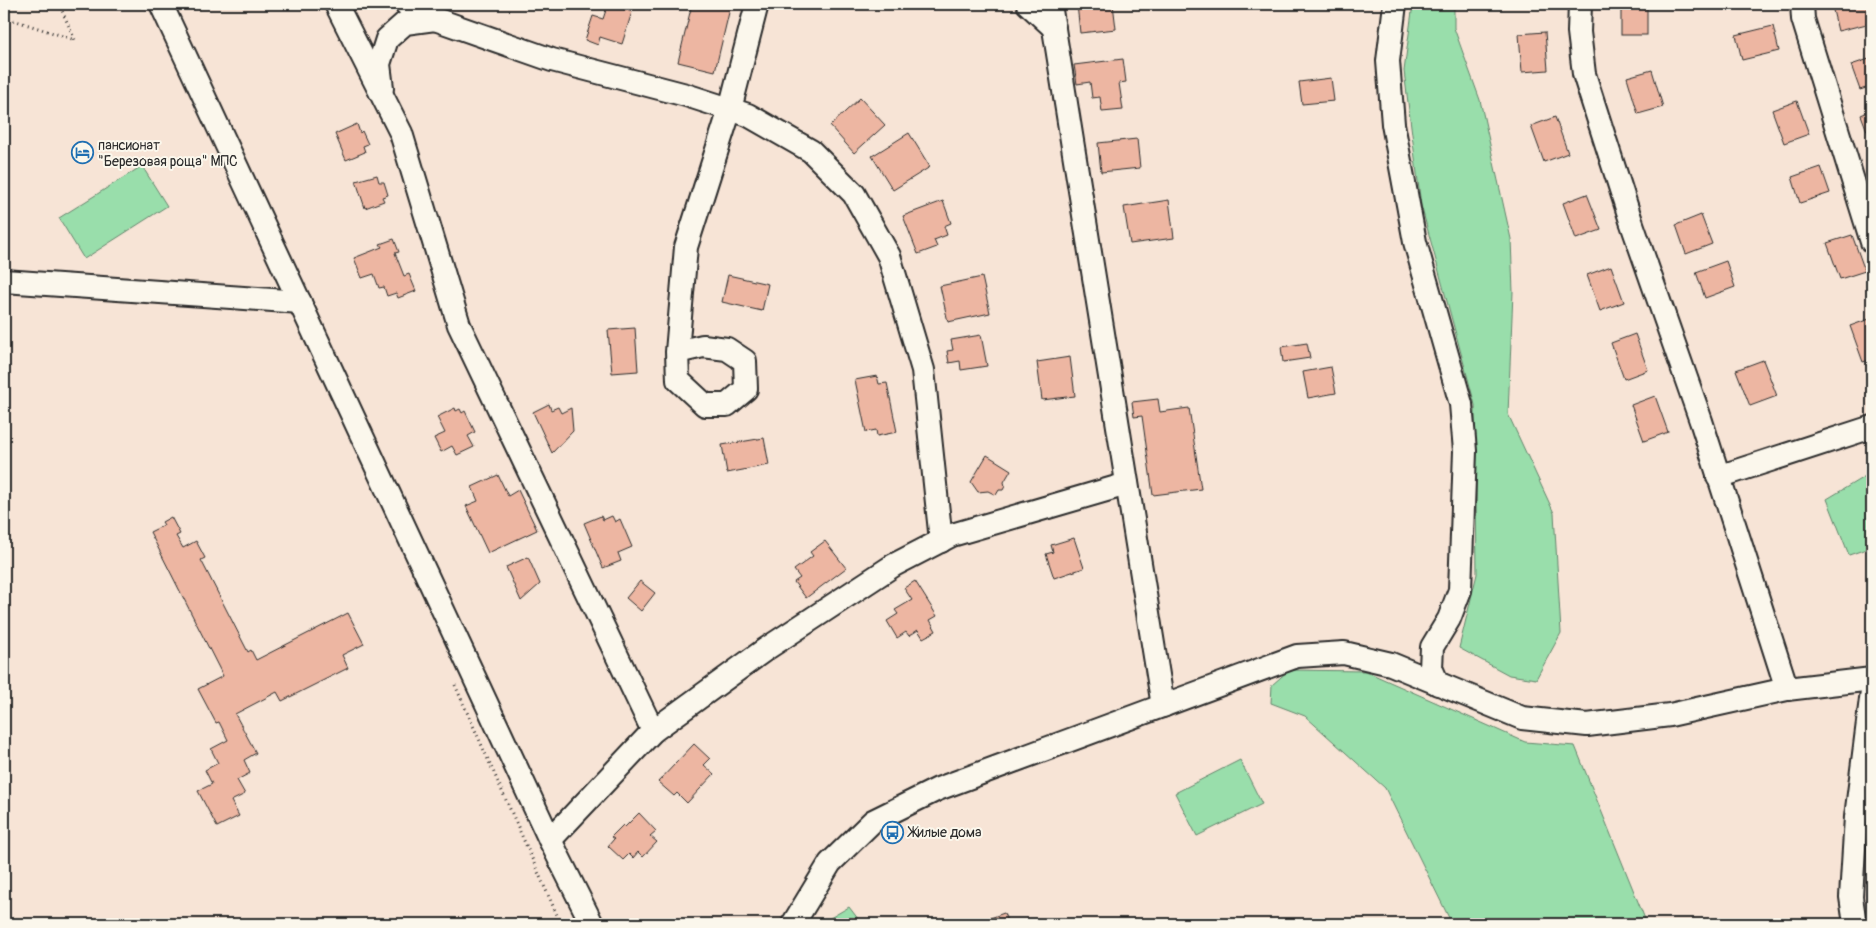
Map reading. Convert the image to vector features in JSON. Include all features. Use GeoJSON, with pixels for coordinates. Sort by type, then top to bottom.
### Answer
{"type":"FeatureCollection","features":[{"type":"Feature","properties":{"kind":"street"},"geometry":{"type":"LineString","coordinates":[[161,4],[550,840],[592,924]]}},
{"type":"Feature","properties":{"kind":"street"},"geometry":{"type":"LineString","coordinates":[[336,4],[401,134],[459,325],[653,730]]}},
{"type":"Feature","properties":{"kind":"street"},"geometry":{"type":"LineString","coordinates":[[406,4],[435,19],[552,60],[686,95],[748,115],[811,151],[854,194],[889,256],[923,370],[941,541]]}},
{"type":"Feature","properties":{"kind":"street"},"geometry":{"type":"LineString","coordinates":[[677,352],[686,247],[730,109],[757,4]]}},
{"type":"Feature","properties":{"kind":"street"},"geometry":{"type":"LineString","coordinates":[[1028,4],[1054,28]]}},
{"type":"Feature","properties":{"kind":"street"},"geometry":{"type":"LineString","coordinates":[[1050,4],[1163,706]]}},
{"type":"Feature","properties":{"kind":"street"},"geometry":{"type":"LineString","coordinates":[[1396,4],[1388,61],[1393,124],[1415,242],[1461,404],[1465,451],[1460,590],[1448,619],[1432,646],[1431,668],[1438,684]]}},
{"type":"Feature","properties":{"kind":"street"},"geometry":{"type":"LineString","coordinates":[[1580,4],[1579,32],[1584,74],[1631,221],[1701,421],[1787,689]]}},
{"type":"Feature","properties":{"kind":"street"},"geometry":{"type":"LineString","coordinates":[[1802,4],[1803,19],[1872,242]]}},
{"type":"Feature","properties":{"kind":"street"},"geometry":{"type":"LineString","coordinates":[[384,100],[379,64],[387,38],[405,23],[435,19]]}},
{"type":"Feature","properties":{"kind":"street"},"geometry":{"type":"LineString","coordinates":[[4,281],[300,302]]}},
{"type":"Feature","properties":{"kind":"street"},"geometry":{"type":"LineString","coordinates":[[1718,477],[1872,427]]}},
{"type":"Feature","properties":{"kind":"street"},"geometry":{"type":"LineString","coordinates":[[550,840],[653,730],[766,648],[894,565],[952,535],[1127,484]]}},
{"type":"Feature","properties":{"kind":"street"},"geometry":{"type":"LineString","coordinates":[[793,924],[830,863],[873,821],[938,789],[1297,656],[1344,653],[1391,664],[1522,718],[1588,725],[1670,715],[1787,689],[1872,679]]}},
{"type":"Feature","properties":{"kind":"street"},"geometry":{"type":"LineString","coordinates":[[1855,924],[1851,897],[1856,817],[1872,691]]}},
{"type":"Feature","properties":{"kind":"path"},"geometry":{"type":"LineString","coordinates":[[4,18],[75,40],[58,4]]}},
{"type":"Feature","properties":{"kind":"green space"},"geometry":{"type":"Polygon","coordinates":[[[1413,4],[1454,4],[1454,28],[1480,100],[1511,239],[1513,292],[1508,414],[1554,513],[1561,633],[1536,679],[1509,675],[1459,648],[1477,574],[1475,405],[1421,205],[1404,71],[1413,4]]]}},
{"type":"Feature","properties":{"kind":"green space"},"geometry":{"type":"Polygon","coordinates":[[[142,166],[167,206],[84,259],[59,218],[142,166]]]}},
{"type":"Feature","properties":{"kind":"green space"},"geometry":{"type":"Polygon","coordinates":[[[1872,472],[1872,547],[1849,555],[1827,499],[1872,472]]]}},
{"type":"Feature","properties":{"kind":"green space"},"geometry":{"type":"Polygon","coordinates":[[[1289,670],[1365,671],[1525,742],[1575,746],[1647,924],[1452,924],[1385,788],[1305,716],[1271,703],[1272,685],[1289,670]]]}},
{"type":"Feature","properties":{"kind":"green space"},"geometry":{"type":"Polygon","coordinates":[[[1240,760],[1262,804],[1197,836],[1175,793],[1240,760]]]}},
{"type":"Feature","properties":{"kind":"green space"},"geometry":{"type":"Polygon","coordinates":[[[849,907],[862,924],[820,924],[849,907]]]}},
{"type":"Feature","properties":{"kind":"building"},"geometry":{"type":"Polygon","coordinates":[[[608,4],[632,12],[622,44],[600,37],[598,45],[585,40],[593,16],[603,19],[608,4]]]}},
{"type":"Feature","properties":{"kind":"building"},"geometry":{"type":"Polygon","coordinates":[[[692,4],[731,4],[715,71],[678,62],[692,4]]]}},
{"type":"Feature","properties":{"kind":"building"},"geometry":{"type":"Polygon","coordinates":[[[1077,4],[1113,4],[1116,29],[1080,33],[1077,4]]]}},
{"type":"Feature","properties":{"kind":"building"},"geometry":{"type":"Polygon","coordinates":[[[1621,4],[1647,4],[1647,35],[1621,35],[1621,4]]]}},
{"type":"Feature","properties":{"kind":"building"},"geometry":{"type":"Polygon","coordinates":[[[1840,4],[1867,4],[1871,23],[1838,31],[1832,6],[1840,4]]]}},
{"type":"Feature","properties":{"kind":"building"},"geometry":{"type":"Polygon","coordinates":[[[1773,26],[1779,51],[1742,60],[1736,35],[1773,26]]]}},
{"type":"Feature","properties":{"kind":"building"},"geometry":{"type":"Polygon","coordinates":[[[1545,32],[1548,70],[1522,72],[1519,34],[1545,32]]]}},
{"type":"Feature","properties":{"kind":"building"},"geometry":{"type":"Polygon","coordinates":[[[1872,58],[1872,86],[1860,90],[1851,65],[1872,58]]]}},
{"type":"Feature","properties":{"kind":"building"},"geometry":{"type":"Polygon","coordinates":[[[1123,59],[1126,82],[1119,83],[1123,110],[1102,112],[1100,97],[1092,98],[1090,82],[1077,84],[1074,65],[1123,59]]]}},
{"type":"Feature","properties":{"kind":"building"},"geometry":{"type":"Polygon","coordinates":[[[1652,70],[1663,107],[1638,114],[1627,77],[1652,70]]]}},
{"type":"Feature","properties":{"kind":"building"},"geometry":{"type":"Polygon","coordinates":[[[1331,78],[1334,101],[1302,104],[1299,82],[1331,78]]]}},
{"type":"Feature","properties":{"kind":"building"},"geometry":{"type":"Polygon","coordinates":[[[860,98],[885,125],[854,153],[830,126],[860,98]]]}},
{"type":"Feature","properties":{"kind":"building"},"geometry":{"type":"Polygon","coordinates":[[[1797,101],[1809,134],[1784,143],[1772,110],[1797,101]]]}},
{"type":"Feature","properties":{"kind":"building"},"geometry":{"type":"Polygon","coordinates":[[[1872,110],[1872,144],[1861,115],[1872,110]]]}},
{"type":"Feature","properties":{"kind":"building"},"geometry":{"type":"Polygon","coordinates":[[[1555,117],[1568,153],[1544,162],[1531,126],[1555,117]]]}},
{"type":"Feature","properties":{"kind":"building"},"geometry":{"type":"Polygon","coordinates":[[[357,124],[360,133],[362,131],[368,144],[363,146],[365,152],[346,160],[335,134],[357,124]]]}},
{"type":"Feature","properties":{"kind":"building"},"geometry":{"type":"Polygon","coordinates":[[[909,133],[930,167],[893,190],[872,156],[909,133]]]}},
{"type":"Feature","properties":{"kind":"building"},"geometry":{"type":"Polygon","coordinates":[[[1137,139],[1140,168],[1101,172],[1098,143],[1137,139]]]}},
{"type":"Feature","properties":{"kind":"building"},"geometry":{"type":"Polygon","coordinates":[[[1821,167],[1830,193],[1800,203],[1792,177],[1821,167]]]}},
{"type":"Feature","properties":{"kind":"building"},"geometry":{"type":"Polygon","coordinates":[[[377,175],[379,182],[384,182],[388,195],[382,197],[384,201],[365,208],[356,181],[377,175]]]}},
{"type":"Feature","properties":{"kind":"building"},"geometry":{"type":"Polygon","coordinates":[[[1587,194],[1601,230],[1576,239],[1563,203],[1587,194]]]}},
{"type":"Feature","properties":{"kind":"building"},"geometry":{"type":"Polygon","coordinates":[[[1169,200],[1174,238],[1130,244],[1124,207],[1169,200]]]}},
{"type":"Feature","properties":{"kind":"building"},"geometry":{"type":"Polygon","coordinates":[[[943,201],[951,223],[944,226],[947,235],[934,240],[937,247],[918,254],[903,216],[943,201]]]}},
{"type":"Feature","properties":{"kind":"building"},"geometry":{"type":"Polygon","coordinates":[[[1701,215],[1712,244],[1686,254],[1676,225],[1701,215]]]}},
{"type":"Feature","properties":{"kind":"building"},"geometry":{"type":"Polygon","coordinates":[[[1852,235],[1865,271],[1840,279],[1827,243],[1852,235]]]}},
{"type":"Feature","properties":{"kind":"building"},"geometry":{"type":"Polygon","coordinates":[[[394,239],[399,252],[395,253],[404,276],[409,274],[416,291],[398,298],[396,293],[387,296],[384,287],[379,288],[374,274],[362,278],[354,258],[382,247],[380,244],[394,239]]]}},
{"type":"Feature","properties":{"kind":"building"},"geometry":{"type":"Polygon","coordinates":[[[1726,261],[1735,287],[1705,298],[1696,272],[1726,261]]]}},
{"type":"Feature","properties":{"kind":"building"},"geometry":{"type":"Polygon","coordinates":[[[1611,266],[1624,302],[1600,311],[1587,275],[1611,266]]]}},
{"type":"Feature","properties":{"kind":"building"},"geometry":{"type":"Polygon","coordinates":[[[728,275],[768,284],[762,311],[722,302],[728,275]]]}},
{"type":"Feature","properties":{"kind":"building"},"geometry":{"type":"Polygon","coordinates":[[[982,277],[990,313],[948,322],[940,286],[982,277]]]}},
{"type":"Feature","properties":{"kind":"building"},"geometry":{"type":"Polygon","coordinates":[[[1872,318],[1872,359],[1863,362],[1850,326],[1872,318]]]}},
{"type":"Feature","properties":{"kind":"building"},"geometry":{"type":"Polygon","coordinates":[[[635,328],[638,371],[612,373],[608,330],[635,328]]]}},
{"type":"Feature","properties":{"kind":"building"},"geometry":{"type":"Polygon","coordinates":[[[1635,334],[1648,370],[1624,379],[1611,343],[1635,334]]]}},
{"type":"Feature","properties":{"kind":"building"},"geometry":{"type":"Polygon","coordinates":[[[981,335],[987,366],[961,370],[960,361],[949,363],[947,351],[953,350],[951,340],[981,335]]]}},
{"type":"Feature","properties":{"kind":"building"},"geometry":{"type":"Polygon","coordinates":[[[1307,343],[1310,358],[1283,362],[1281,347],[1307,343]]]}},
{"type":"Feature","properties":{"kind":"building"},"geometry":{"type":"Polygon","coordinates":[[[1070,357],[1075,396],[1042,400],[1037,362],[1070,357]]]}},
{"type":"Feature","properties":{"kind":"building"},"geometry":{"type":"Polygon","coordinates":[[[1763,360],[1777,396],[1750,406],[1736,370],[1763,360]]]}},
{"type":"Feature","properties":{"kind":"building"},"geometry":{"type":"Polygon","coordinates":[[[1331,367],[1336,393],[1308,398],[1303,372],[1331,367]]]}},
{"type":"Feature","properties":{"kind":"building"},"geometry":{"type":"Polygon","coordinates":[[[877,376],[879,384],[887,383],[897,432],[877,436],[876,430],[866,432],[855,380],[877,376]]]}},
{"type":"Feature","properties":{"kind":"building"},"geometry":{"type":"Polygon","coordinates":[[[1655,396],[1668,432],[1644,441],[1631,405],[1655,396]]]}},
{"type":"Feature","properties":{"kind":"building"},"geometry":{"type":"Polygon","coordinates":[[[1158,399],[1160,412],[1189,408],[1201,489],[1153,495],[1142,416],[1134,417],[1132,402],[1158,399]]]}},
{"type":"Feature","properties":{"kind":"building"},"geometry":{"type":"Polygon","coordinates":[[[549,404],[551,410],[558,407],[561,413],[571,408],[573,431],[552,453],[533,412],[549,404]]]}},
{"type":"Feature","properties":{"kind":"building"},"geometry":{"type":"Polygon","coordinates":[[[455,408],[456,411],[460,409],[462,413],[465,411],[475,432],[468,436],[474,447],[457,455],[452,446],[441,452],[434,438],[445,433],[437,417],[455,408]]]}},
{"type":"Feature","properties":{"kind":"building"},"geometry":{"type":"Polygon","coordinates":[[[764,438],[769,465],[727,473],[722,445],[764,438]]]}},
{"type":"Feature","properties":{"kind":"building"},"geometry":{"type":"Polygon","coordinates":[[[987,455],[1011,470],[1004,482],[1003,490],[999,490],[996,495],[988,491],[978,492],[971,482],[987,455]]]}},
{"type":"Feature","properties":{"kind":"building"},"geometry":{"type":"Polygon","coordinates":[[[498,475],[508,496],[518,490],[537,530],[488,553],[466,506],[478,501],[472,487],[498,475]]]}},
{"type":"Feature","properties":{"kind":"building"},"geometry":{"type":"Polygon","coordinates":[[[601,516],[603,520],[612,516],[615,522],[620,519],[632,547],[618,553],[621,561],[603,568],[584,523],[601,516]]]}},
{"type":"Feature","properties":{"kind":"building"},"geometry":{"type":"Polygon","coordinates":[[[171,517],[180,534],[176,536],[183,548],[196,541],[205,558],[201,560],[248,652],[251,650],[256,660],[348,613],[364,644],[342,655],[348,668],[282,701],[277,692],[235,714],[256,753],[244,760],[250,773],[237,780],[245,794],[231,801],[239,816],[217,827],[198,791],[212,784],[205,770],[218,763],[211,749],[228,740],[219,722],[216,723],[198,689],[223,676],[150,532],[164,525],[162,522],[171,517]]]}},
{"type":"Feature","properties":{"kind":"building"},"geometry":{"type":"Polygon","coordinates":[[[1074,538],[1084,568],[1054,578],[1046,554],[1053,552],[1051,545],[1074,538]]]}},
{"type":"Feature","properties":{"kind":"building"},"geometry":{"type":"Polygon","coordinates":[[[825,541],[846,568],[806,598],[794,582],[800,578],[794,570],[813,556],[810,552],[825,541]]]}},
{"type":"Feature","properties":{"kind":"building"},"geometry":{"type":"Polygon","coordinates":[[[528,557],[540,584],[521,601],[506,567],[528,557]]]}},
{"type":"Feature","properties":{"kind":"building"},"geometry":{"type":"Polygon","coordinates":[[[640,581],[655,593],[641,611],[626,598],[640,581]]]}},
{"type":"Feature","properties":{"kind":"building"},"geometry":{"type":"Polygon","coordinates":[[[915,581],[937,616],[930,620],[936,631],[923,638],[918,630],[909,636],[906,632],[897,638],[887,621],[898,614],[895,610],[912,600],[904,588],[915,581]]]}},
{"type":"Feature","properties":{"kind":"building"},"geometry":{"type":"Polygon","coordinates":[[[694,744],[710,759],[704,765],[714,774],[687,803],[677,793],[674,796],[658,782],[694,744]]]}},
{"type":"Feature","properties":{"kind":"building"},"geometry":{"type":"Polygon","coordinates":[[[639,813],[656,831],[650,836],[657,842],[643,857],[638,852],[633,858],[629,854],[623,860],[608,846],[614,839],[611,837],[623,825],[625,827],[639,813]]]}},
{"type":"Feature","properties":{"kind":"building"},"geometry":{"type":"Polygon","coordinates":[[[1004,913],[1008,924],[974,924],[1004,913]]]}},
{"type":"Feature","properties":{"kind":"place","name":"пансионат \"Березовая роща\" МПС"},"geometry":{"type":"Point","coordinates":[82,153]}},
{"type":"Feature","properties":{"kind":"place","name":"Жилые дома"},"geometry":{"type":"Point","coordinates":[893,832]}}]}
